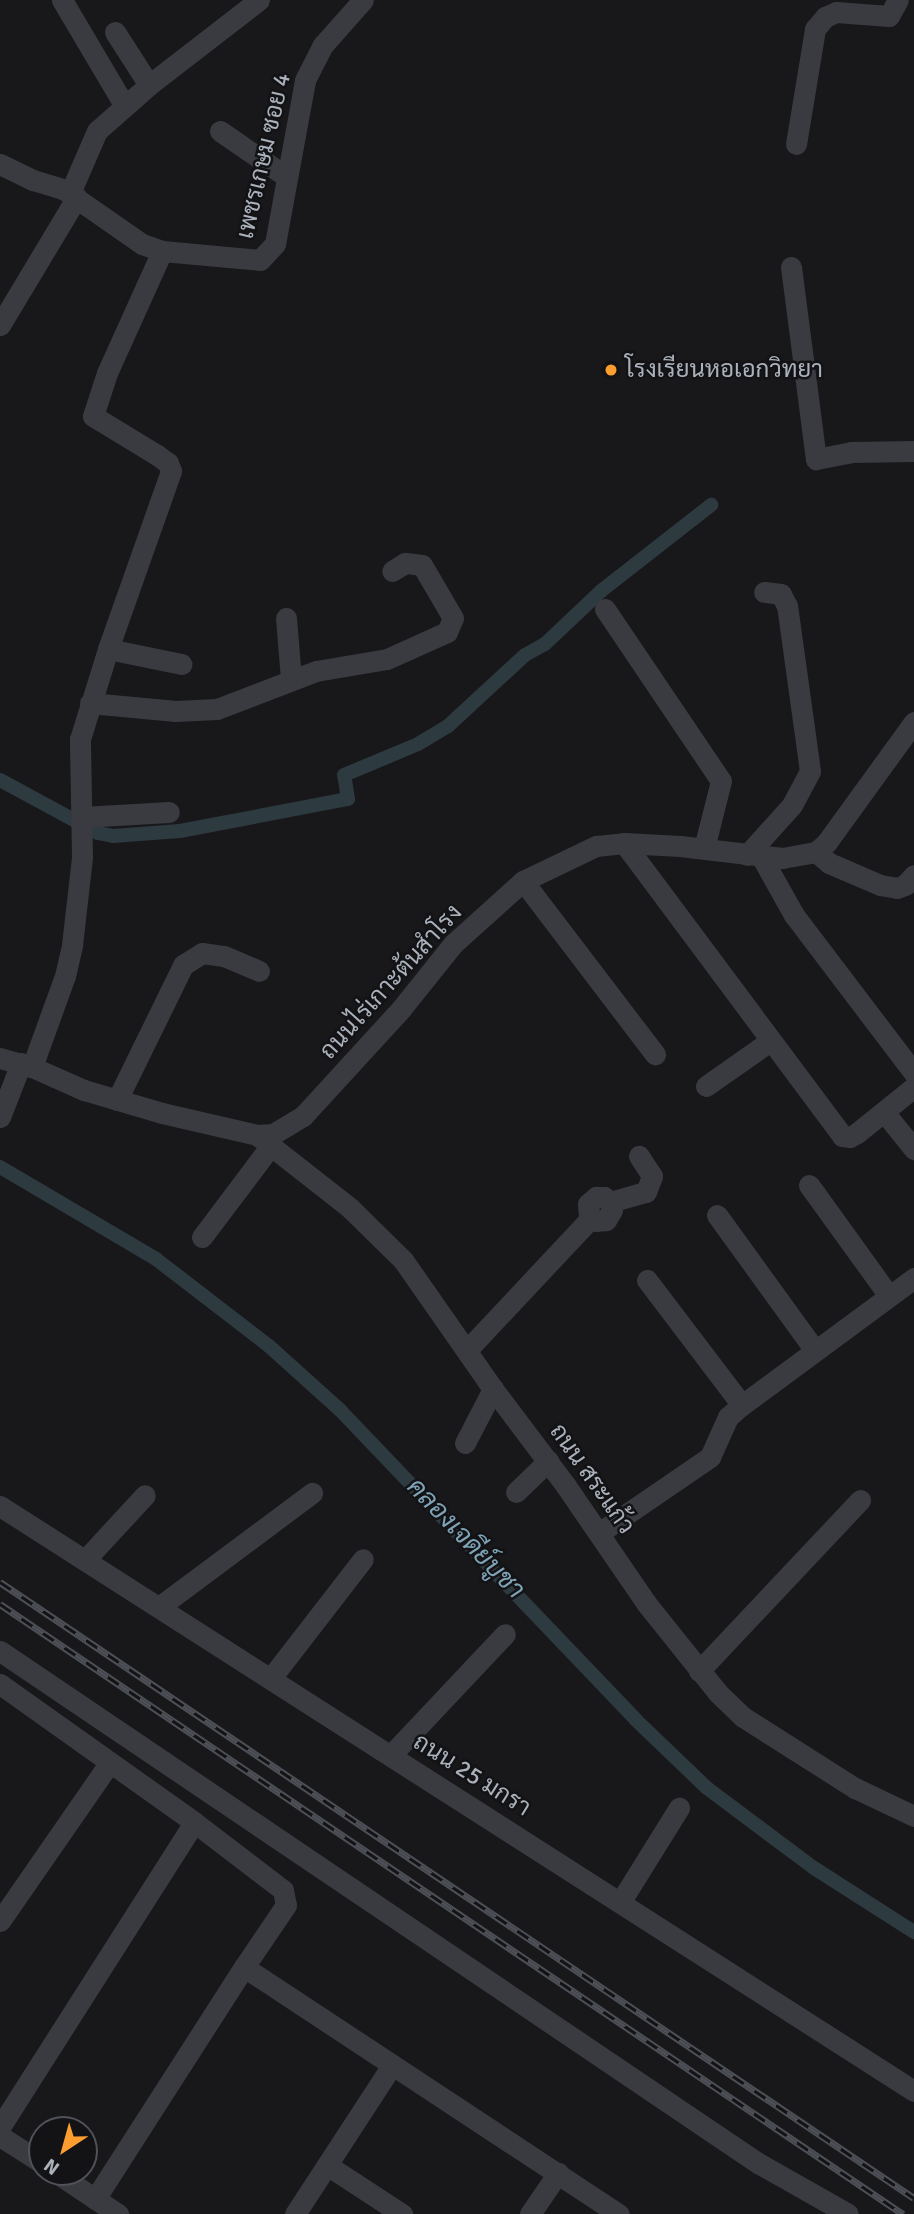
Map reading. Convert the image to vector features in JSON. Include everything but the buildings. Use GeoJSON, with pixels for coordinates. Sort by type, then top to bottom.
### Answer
{"type":"FeatureCollection","features":[{"type":"Feature","properties":{"kind":"street"},"geometry":{"type":"LineString","coordinates":[[62,0],[124,105]]}},
{"type":"Feature","properties":{"kind":"street"},"geometry":{"type":"LineString","coordinates":[[0,325],[74,195],[97,131],[124,105],[259,0]]}},
{"type":"Feature","properties":{"kind":"street","name":"เพชรเกษม ซอย 4"},"geometry":{"type":"LineString","coordinates":[[152,248],[260,260],[275,244],[305,80],[323,46],[363,0]]}},
{"type":"Feature","properties":{"kind":"street"},"geometry":{"type":"LineString","coordinates":[[796,144],[815,29],[825,17],[836,12],[889,16],[898,0]]}},
{"type":"Feature","properties":{"kind":"street"},"geometry":{"type":"LineString","coordinates":[[115,32],[149,85]]}},
{"type":"Feature","properties":{"kind":"street"},"geometry":{"type":"LineString","coordinates":[[220,131],[287,177]]}},
{"type":"Feature","properties":{"kind":"street"},"geometry":{"type":"LineString","coordinates":[[0,164],[74,195],[152,248],[93,408],[93,416],[157,455],[168,463],[171,471],[90,703],[79,757],[82,824],[79,893],[65,976],[0,1117]]}},
{"type":"Feature","properties":{"kind":"street"},"geometry":{"type":"LineString","coordinates":[[791,267],[816,459],[851,452],[914,451]]}},
{"type":"Feature","properties":{"kind":"street"},"geometry":{"type":"LineString","coordinates":[[90,703],[198,712],[240,702],[316,671],[387,659],[447,632],[453,618],[422,565],[405,563],[392,571]]}},
{"type":"Feature","properties":{"kind":"street"},"geometry":{"type":"LineString","coordinates":[[764,592],[781,594],[787,607],[810,771],[792,805],[754,855],[794,915],[914,1073]]}},
{"type":"Feature","properties":{"kind":"street"},"geometry":{"type":"LineString","coordinates":[[605,609],[721,781],[704,848]]}},
{"type":"Feature","properties":{"kind":"street"},"geometry":{"type":"LineString","coordinates":[[286,618],[291,679]]}},
{"type":"Feature","properties":{"kind":"street"},"geometry":{"type":"LineString","coordinates":[[108,649],[181,664]]}},
{"type":"Feature","properties":{"kind":"street"},"geometry":{"type":"LineString","coordinates":[[914,722],[827,842],[816,852],[829,863],[880,885],[897,888],[905,886],[914,874]]}},
{"type":"Feature","properties":{"kind":"street"},"geometry":{"type":"LineString","coordinates":[[82,824],[169,812]]}},
{"type":"Feature","properties":{"kind":"street"},"geometry":{"type":"LineString","coordinates":[[624,843],[842,1136],[850,1137],[857,1133],[914,1087]]}},
{"type":"Feature","properties":{"kind":"street","name":"ถนนไร่เกาะต้นสำโรง"},"geometry":{"type":"LineString","coordinates":[[265,1140],[303,1116],[393,1019],[453,944],[523,881],[564,859],[596,846],[624,843],[799,858],[816,852]]}},
{"type":"Feature","properties":{"kind":"street"},"geometry":{"type":"LineString","coordinates":[[523,881],[655,1054]]}},
{"type":"Feature","properties":{"kind":"street"},"geometry":{"type":"LineString","coordinates":[[117,1100],[183,965],[202,953],[224,956],[259,971]]}},
{"type":"Feature","properties":{"kind":"street"},"geometry":{"type":"LineString","coordinates":[[706,1086],[770,1041]]}},
{"type":"Feature","properties":{"kind":"street"},"geometry":{"type":"LineString","coordinates":[[0,1058],[26,1065],[117,1100],[265,1140],[202,1237]]}},
{"type":"Feature","properties":{"kind":"street"},"geometry":{"type":"LineString","coordinates":[[884,1112],[914,1149]]}},
{"type":"Feature","properties":{"kind":"street","name":"ถนน สระแก้ว"},"geometry":{"type":"LineString","coordinates":[[265,1140],[385,1240],[548,1461],[646,1603],[699,1671],[743,1717],[855,1788],[914,1816]]}},
{"type":"Feature","properties":{"kind":"street"},"geometry":{"type":"LineString","coordinates":[[467,1350],[592,1219],[606,1220],[612,1210],[610,1202],[644,1193],[652,1175],[639,1156]]}},
{"type":"Feature","properties":{"kind":"street"},"geometry":{"type":"LineString","coordinates":[[809,1185],[889,1296]]}},
{"type":"Feature","properties":{"kind":"street"},"geometry":{"type":"LineString","coordinates":[[717,1215],[814,1349]]}},
{"type":"Feature","properties":{"kind":"street"},"geometry":{"type":"LineString","coordinates":[[599,1533],[710,1457],[728,1417],[814,1349],[914,1278]]}},
{"type":"Feature","properties":{"kind":"street"},"geometry":{"type":"LineString","coordinates":[[647,1280],[742,1405]]}},
{"type":"Feature","properties":{"kind":"street"},"geometry":{"type":"LineString","coordinates":[[465,1443],[493,1389]]}},
{"type":"Feature","properties":{"kind":"street"},"geometry":{"type":"LineString","coordinates":[[516,1492],[548,1461]]}},
{"type":"Feature","properties":{"kind":"street"},"geometry":{"type":"LineString","coordinates":[[159,1607],[312,1493]]}},
{"type":"Feature","properties":{"kind":"street"},"geometry":{"type":"LineString","coordinates":[[85,1560],[145,1495]]}},
{"type":"Feature","properties":{"kind":"street"},"geometry":{"type":"LineString","coordinates":[[699,1671],[860,1500]]}},
{"type":"Feature","properties":{"kind":"street","name":"ถนน 25 มกรา"},"geometry":{"type":"LineString","coordinates":[[0,1506],[914,2091]]}},
{"type":"Feature","properties":{"kind":"street"},"geometry":{"type":"LineString","coordinates":[[271,1678],[362,1559]]}},
{"type":"Feature","properties":{"kind":"street"},"geometry":{"type":"LineString","coordinates":[[391,1755],[505,1634]]}},
{"type":"Feature","properties":{"kind":"street"},"geometry":{"type":"LineString","coordinates":[[0,1651],[758,2163],[848,2214]]}},
{"type":"Feature","properties":{"kind":"street"},"geometry":{"type":"LineString","coordinates":[[0,1684],[194,1822],[282,1890],[286,1898],[286,1905],[95,2199]]}},
{"type":"Feature","properties":{"kind":"street"},"geometry":{"type":"LineString","coordinates":[[0,1921],[110,1762]]}},
{"type":"Feature","properties":{"kind":"street"},"geometry":{"type":"LineString","coordinates":[[621,1901],[679,1808]]}},
{"type":"Feature","properties":{"kind":"street"},"geometry":{"type":"LineString","coordinates":[[0,2127],[194,1822]]}},
{"type":"Feature","properties":{"kind":"street"},"geometry":{"type":"LineString","coordinates":[[244,1967],[620,2214]]}},
{"type":"Feature","properties":{"kind":"street"},"geometry":{"type":"LineString","coordinates":[[295,2214],[392,2065]]}},
{"type":"Feature","properties":{"kind":"street"},"geometry":{"type":"LineString","coordinates":[[0,2136],[28,2155]]}},
{"type":"Feature","properties":{"kind":"street"},"geometry":{"type":"LineString","coordinates":[[327,2165],[402,2214]]}},
{"type":"Feature","properties":{"kind":"street"},"geometry":{"type":"LineString","coordinates":[[530,2214],[558,2174]]}},
{"type":"Feature","properties":{"kind":"street"},"geometry":{"type":"LineString","coordinates":[[76,2186],[118,2214]]}},
{"type":"Feature","properties":{"kind":"waterway"},"geometry":{"type":"LineString","coordinates":[[0,780],[98,833],[113,836],[180,831],[348,799],[344,775],[418,744],[448,726],[525,655],[545,644],[601,591],[711,505]]}},
{"type":"Feature","properties":{"kind":"waterway","name":"คลองเจดีย์บูชา"},"geometry":{"type":"LineString","coordinates":[[0,1167],[156,1259],[269,1346],[340,1410],[636,1720],[707,1788],[814,1868],[914,1932]]}},
{"type":"Feature","properties":{"kind":"railway"},"geometry":{"type":"LineString","coordinates":[[0,1582],[914,2198]]}},
{"type":"Feature","properties":{"kind":"railway"},"geometry":{"type":"LineString","coordinates":[[0,1604],[903,2214]]}},
{"type":"Feature","properties":{"kind":"place","name":"โรงเรียนหอเอกวิทยา"},"geometry":{"type":"Point","coordinates":[611,370]}}]}
